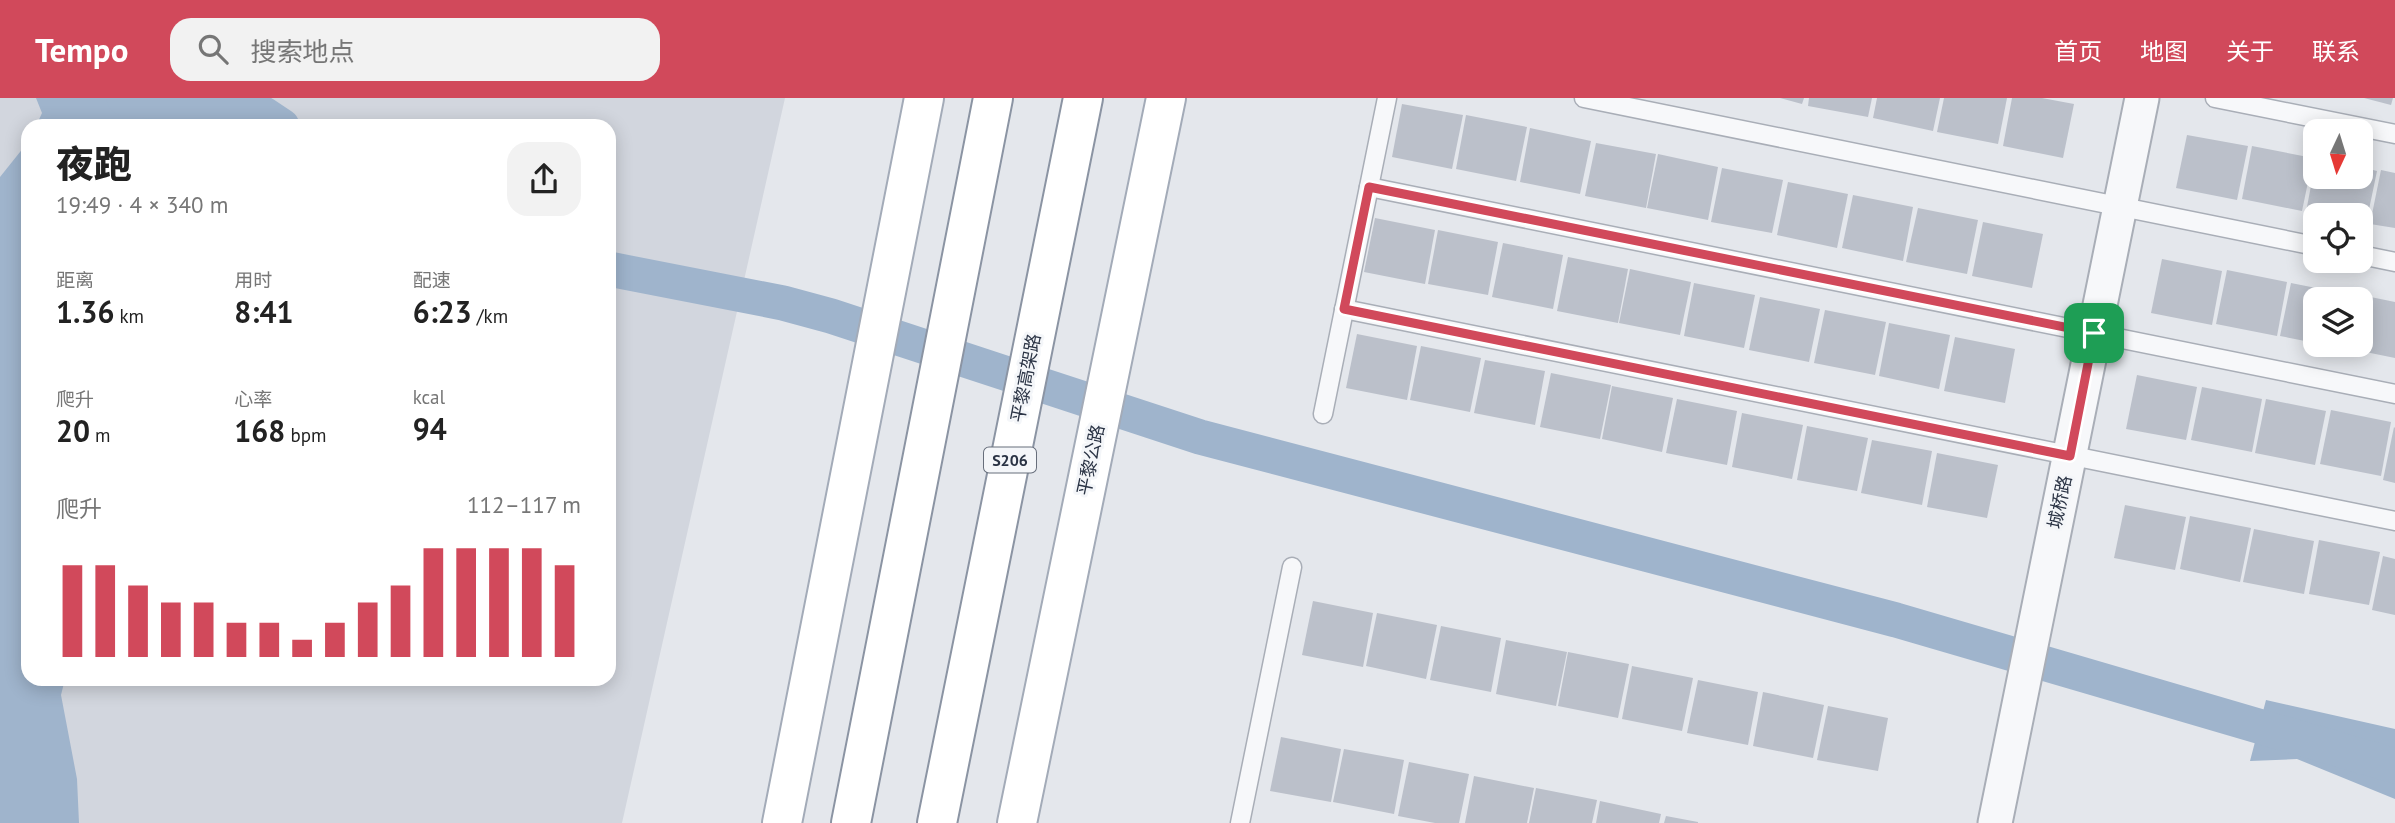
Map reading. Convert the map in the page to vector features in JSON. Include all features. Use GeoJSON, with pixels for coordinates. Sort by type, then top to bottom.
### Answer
{"type":"FeatureCollection","features":[{"type":"Feature","properties":{"kind":"main road"},"geometry":{"type":"LineString","coordinates":[[782,823],[924,98]]}},
{"type":"Feature","properties":{"kind":"main road"},"geometry":{"type":"LineString","coordinates":[[851,823],[993,98]]}},
{"type":"Feature","properties":{"kind":"main road","name":"平黎高架路"},"geometry":{"type":"LineString","coordinates":[[937,823],[1083,98]]}},
{"type":"Feature","properties":{"kind":"main road","name":"平黎公路"},"geometry":{"type":"LineString","coordinates":[[1017,823],[1166,98]]}},
{"type":"Feature","properties":{"kind":"street","name":"城桥路"},"geometry":{"type":"LineString","coordinates":[[1995,823],[2142,98]]}},
{"type":"Feature","properties":{"kind":"lane"},"geometry":{"type":"LineString","coordinates":[[1323,414],[1387,98]]}},
{"type":"Feature","properties":{"kind":"lane"},"geometry":{"type":"LineString","coordinates":[[1584,98],[2303,244]]}},
{"type":"Feature","properties":{"kind":"lane"},"geometry":{"type":"LineString","coordinates":[[2215,98],[2395,134]]}},
{"type":"Feature","properties":{"kind":"lane"},"geometry":{"type":"LineString","coordinates":[[1369,187],[2395,394]]}},
{"type":"Feature","properties":{"kind":"lane"},"geometry":{"type":"LineString","coordinates":[[2373,257],[2395,262]]}},
{"type":"Feature","properties":{"kind":"lane"},"geometry":{"type":"LineString","coordinates":[[1344,309],[2395,521]]}},
{"type":"Feature","properties":{"kind":"lane"},"geometry":{"type":"LineString","coordinates":[[1240,823],[1292,568]]}},
{"type":"Feature","properties":{"kind":"shaded area"},"geometry":{"type":"Polygon","coordinates":[[[0,98],[785,98],[622,823],[0,823],[0,98]]]}},
{"type":"Feature","properties":{"kind":"water"},"geometry":{"type":"Polygon","coordinates":[[[36,98],[220,98],[214,119],[39,119],[42,113],[36,98]]]}},
{"type":"Feature","properties":{"kind":"water"},"geometry":{"type":"Polygon","coordinates":[[[21,151],[21,686],[63,686],[61,695],[77,779],[79,823],[0,823],[0,177],[21,151]]]}},
{"type":"Feature","properties":{"kind":"water"},"geometry":{"type":"Polygon","coordinates":[[[2266,700],[2395,729],[2395,799],[2297,759],[2250,761],[2266,700]]]}},
{"type":"Feature","properties":{"kind":"building"},"geometry":{"type":"Polygon","coordinates":[[[1780,98],[1804,98],[1802,104],[1780,98]]]}},
{"type":"Feature","properties":{"kind":"building"},"geometry":{"type":"Polygon","coordinates":[[[1809,98],[1872,98],[1868,117],[1808,106],[1809,98]]]}},
{"type":"Feature","properties":{"kind":"building"},"geometry":{"type":"Polygon","coordinates":[[[1877,98],[1940,98],[1933,131],[1873,118],[1877,98]]]}},
{"type":"Feature","properties":{"kind":"building"},"geometry":{"type":"Polygon","coordinates":[[[1944,98],[2007,98],[1998,144],[1937,132],[1944,98]]]}},
{"type":"Feature","properties":{"kind":"building"},"geometry":{"type":"Polygon","coordinates":[[[2012,98],[2042,98],[2074,104],[2063,158],[2003,146],[2012,98]]]}},
{"type":"Feature","properties":{"kind":"building"},"geometry":{"type":"Polygon","coordinates":[[[2364,98],[2393,98],[2391,105],[2364,98]]]}},
{"type":"Feature","properties":{"kind":"building"},"geometry":{"type":"Polygon","coordinates":[[[1402,104],[1463,115],[1452,169],[1392,157],[1402,104]]]}},
{"type":"Feature","properties":{"kind":"building"},"geometry":{"type":"Polygon","coordinates":[[[1466,115],[1527,127],[1516,181],[1456,169],[1466,115]]]}},
{"type":"Feature","properties":{"kind":"building"},"geometry":{"type":"Polygon","coordinates":[[[1530,128],[1591,141],[1580,194],[1520,182],[1530,128]]]}},
{"type":"Feature","properties":{"kind":"building"},"geometry":{"type":"Polygon","coordinates":[[[2187,135],[2248,146],[2237,200],[2176,188],[2187,135]]]}},
{"type":"Feature","properties":{"kind":"building"},"geometry":{"type":"Polygon","coordinates":[[[1596,143],[1656,154],[1646,208],[1585,196],[1596,143]]]}},
{"type":"Feature","properties":{"kind":"building"},"geometry":{"type":"Polygon","coordinates":[[[2252,146],[2303,156],[2303,189],[2307,189],[2302,211],[2242,199],[2252,146]]]}},
{"type":"Feature","properties":{"kind":"building"},"geometry":{"type":"Polygon","coordinates":[[[1658,154],[1718,167],[1708,220],[1647,208],[1658,154]]]}},
{"type":"Feature","properties":{"kind":"building"},"geometry":{"type":"Polygon","coordinates":[[[1722,168],[1783,180],[1772,233],[1711,222],[1722,168]]]}},
{"type":"Feature","properties":{"kind":"building"},"geometry":{"type":"Polygon","coordinates":[[[2373,170],[2377,171],[2370,203],[2308,203],[2310,189],[2373,189],[2373,170]]]}},
{"type":"Feature","properties":{"kind":"building"},"geometry":{"type":"Polygon","coordinates":[[[2381,170],[2395,173],[2395,228],[2373,224],[2373,209],[2381,170]]]}},
{"type":"Feature","properties":{"kind":"building"},"geometry":{"type":"Polygon","coordinates":[[[1788,182],[1848,194],[1837,248],[1777,235],[1788,182]]]}},
{"type":"Feature","properties":{"kind":"building"},"geometry":{"type":"Polygon","coordinates":[[[1853,195],[1913,207],[1903,261],[1842,248],[1853,195]]]}},
{"type":"Feature","properties":{"kind":"building"},"geometry":{"type":"Polygon","coordinates":[[[1918,208],[1978,220],[1967,274],[1906,262],[1918,208]]]}},
{"type":"Feature","properties":{"kind":"building"},"geometry":{"type":"Polygon","coordinates":[[[1375,218],[1435,230],[1425,284],[1364,272],[1375,218]]]}},
{"type":"Feature","properties":{"kind":"building"},"geometry":{"type":"Polygon","coordinates":[[[1983,222],[2043,234],[2032,288],[1972,276],[1983,222]]]}},
{"type":"Feature","properties":{"kind":"building"},"geometry":{"type":"Polygon","coordinates":[[[1438,230],[1498,242],[1488,295],[1428,284],[1438,230]]]}},
{"type":"Feature","properties":{"kind":"building"},"geometry":{"type":"Polygon","coordinates":[[[1503,243],[1563,255],[1553,309],[1492,297],[1503,243]]]}},
{"type":"Feature","properties":{"kind":"building"},"geometry":{"type":"Polygon","coordinates":[[[1568,257],[1628,269],[1618,323],[1557,311],[1568,257]]]}},
{"type":"Feature","properties":{"kind":"building"},"geometry":{"type":"Polygon","coordinates":[[[2162,259],[2222,271],[2212,325],[2151,313],[2162,259]]]}},
{"type":"Feature","properties":{"kind":"building"},"geometry":{"type":"Polygon","coordinates":[[[1630,269],[1691,282],[1680,335],[1619,323],[1630,269]]]}},
{"type":"Feature","properties":{"kind":"building"},"geometry":{"type":"Polygon","coordinates":[[[2227,270],[2287,282],[2277,336],[2216,324],[2227,270]]]}},
{"type":"Feature","properties":{"kind":"building"},"geometry":{"type":"Polygon","coordinates":[[[1694,283],[1755,295],[1744,348],[1684,336],[1694,283]]]}},
{"type":"Feature","properties":{"kind":"building"},"geometry":{"type":"Polygon","coordinates":[[[2291,283],[2311,287],[2303,287],[2303,341],[2280,336],[2291,283]]]}},
{"type":"Feature","properties":{"kind":"building"},"geometry":{"type":"Polygon","coordinates":[[[1760,297],[1820,309],[1809,362],[1749,350],[1760,297]]]}},
{"type":"Feature","properties":{"kind":"building"},"geometry":{"type":"Polygon","coordinates":[[[2373,297],[2395,302],[2395,358],[2373,354],[2373,297]]]}},
{"type":"Feature","properties":{"kind":"building"},"geometry":{"type":"Polygon","coordinates":[[[1825,310],[1886,322],[1875,375],[1814,363],[1825,310]]]}},
{"type":"Feature","properties":{"kind":"building"},"geometry":{"type":"Polygon","coordinates":[[[1889,323],[1950,335],[1939,389],[1879,376],[1889,323]]]}},
{"type":"Feature","properties":{"kind":"building"},"geometry":{"type":"Polygon","coordinates":[[[1357,334],[1417,346],[1407,400],[1346,388],[1357,334]]]}},
{"type":"Feature","properties":{"kind":"building"},"geometry":{"type":"Polygon","coordinates":[[[1955,337],[2015,349],[2005,403],[1944,391],[1955,337]]]}},
{"type":"Feature","properties":{"kind":"building"},"geometry":{"type":"Polygon","coordinates":[[[1421,346],[1481,358],[1470,412],[1410,400],[1421,346]]]}},
{"type":"Feature","properties":{"kind":"building"},"geometry":{"type":"Polygon","coordinates":[[[1485,360],[1545,371],[1535,425],[1474,413],[1485,360]]]}},
{"type":"Feature","properties":{"kind":"building"},"geometry":{"type":"Polygon","coordinates":[[[1551,373],[1611,385],[1600,439],[1540,427],[1551,373]]]}},
{"type":"Feature","properties":{"kind":"building"},"geometry":{"type":"Polygon","coordinates":[[[2137,375],[2197,387],[2186,440],[2126,429],[2137,375]]]}},
{"type":"Feature","properties":{"kind":"building"},"geometry":{"type":"Polygon","coordinates":[[[1612,386],[1673,398],[1662,452],[1602,439],[1612,386]]]}},
{"type":"Feature","properties":{"kind":"building"},"geometry":{"type":"Polygon","coordinates":[[[2202,387],[2262,399],[2252,452],[2191,440],[2202,387]]]}},
{"type":"Feature","properties":{"kind":"building"},"geometry":{"type":"Polygon","coordinates":[[[1677,399],[1737,411],[1727,465],[1666,453],[1677,399]]]}},
{"type":"Feature","properties":{"kind":"building"},"geometry":{"type":"Polygon","coordinates":[[[2266,399],[2326,411],[2315,465],[2255,453],[2266,399]]]}},
{"type":"Feature","properties":{"kind":"building"},"geometry":{"type":"Polygon","coordinates":[[[2331,410],[2391,422],[2381,476],[2320,464],[2331,410]]]}},
{"type":"Feature","properties":{"kind":"building"},"geometry":{"type":"Polygon","coordinates":[[[1742,413],[1803,425],[1792,479],[1732,467],[1742,413]]]}},
{"type":"Feature","properties":{"kind":"building"},"geometry":{"type":"Polygon","coordinates":[[[1807,426],[1868,438],[1857,491],[1797,480],[1807,426]]]}},
{"type":"Feature","properties":{"kind":"building"},"geometry":{"type":"Polygon","coordinates":[[[2395,428],[2395,483],[2383,480],[2395,428]]]}},
{"type":"Feature","properties":{"kind":"building"},"geometry":{"type":"Polygon","coordinates":[[[1872,440],[1932,451],[1922,505],[1861,493],[1872,440]]]}},
{"type":"Feature","properties":{"kind":"building"},"geometry":{"type":"Polygon","coordinates":[[[1937,453],[1998,465],[1987,518],[1927,507],[1937,453]]]}},
{"type":"Feature","properties":{"kind":"building"},"geometry":{"type":"Polygon","coordinates":[[[2125,505],[2186,517],[2175,570],[2114,558],[2125,505]]]}},
{"type":"Feature","properties":{"kind":"building"},"geometry":{"type":"Polygon","coordinates":[[[2190,516],[2251,528],[2240,582],[2180,569],[2190,516]]]}},
{"type":"Feature","properties":{"kind":"building"},"geometry":{"type":"Polygon","coordinates":[[[2254,529],[2314,541],[2304,594],[2243,582],[2254,529]]]}},
{"type":"Feature","properties":{"kind":"building"},"geometry":{"type":"Polygon","coordinates":[[[2319,540],[2380,552],[2369,605],[2309,594],[2319,540]]]}},
{"type":"Feature","properties":{"kind":"building"},"geometry":{"type":"Polygon","coordinates":[[[2383,556],[2395,559],[2395,615],[2372,610],[2383,556]]]}},
{"type":"Feature","properties":{"kind":"building"},"geometry":{"type":"Polygon","coordinates":[[[1313,601],[1373,613],[1363,667],[1302,655],[1313,601]]]}},
{"type":"Feature","properties":{"kind":"building"},"geometry":{"type":"Polygon","coordinates":[[[1377,613],[1437,625],[1426,679],[1366,666],[1377,613]]]}},
{"type":"Feature","properties":{"kind":"building"},"geometry":{"type":"Polygon","coordinates":[[[1441,626],[1501,638],[1491,692],[1430,680],[1441,626]]]}},
{"type":"Feature","properties":{"kind":"building"},"geometry":{"type":"Polygon","coordinates":[[[1506,640],[1567,652],[1556,706],[1496,694],[1506,640]]]}},
{"type":"Feature","properties":{"kind":"building"},"geometry":{"type":"Polygon","coordinates":[[[1568,652],[1629,664],[1618,718],[1558,706],[1568,652]]]}},
{"type":"Feature","properties":{"kind":"building"},"geometry":{"type":"Polygon","coordinates":[[[1632,666],[1693,678],[1682,731],[1622,719],[1632,666]]]}},
{"type":"Feature","properties":{"kind":"building"},"geometry":{"type":"Polygon","coordinates":[[[1698,680],[1758,692],[1748,745],[1687,733],[1698,680]]]}},
{"type":"Feature","properties":{"kind":"building"},"geometry":{"type":"Polygon","coordinates":[[[1763,692],[1824,705],[1813,758],[1753,746],[1763,692]]]}},
{"type":"Feature","properties":{"kind":"building"},"geometry":{"type":"Polygon","coordinates":[[[1828,706],[1888,718],[1878,771],[1817,760],[1828,706]]]}},
{"type":"Feature","properties":{"kind":"building"},"geometry":{"type":"Polygon","coordinates":[[[1281,737],[1341,749],[1331,802],[1270,791],[1281,737]]]}},
{"type":"Feature","properties":{"kind":"building"},"geometry":{"type":"Polygon","coordinates":[[[1344,749],[1404,760],[1394,814],[1333,802],[1344,749]]]}},
{"type":"Feature","properties":{"kind":"building"},"geometry":{"type":"Polygon","coordinates":[[[1409,762],[1469,774],[1459,823],[1435,823],[1398,816],[1409,762]]]}},
{"type":"Feature","properties":{"kind":"building"},"geometry":{"type":"Polygon","coordinates":[[[1474,776],[1534,788],[1527,823],[1465,823],[1474,776]]]}},
{"type":"Feature","properties":{"kind":"building"},"geometry":{"type":"Polygon","coordinates":[[[1536,788],[1597,800],[1592,823],[1529,823],[1536,788]]]}},
{"type":"Feature","properties":{"kind":"building"},"geometry":{"type":"Polygon","coordinates":[[[1600,801],[1661,814],[1659,823],[1596,823],[1600,801]]]}},
{"type":"Feature","properties":{"kind":"building"},"geometry":{"type":"Polygon","coordinates":[[[1666,816],[1698,822],[1698,823],[1664,823],[1666,816]]]}},
{"type":"Feature","properties":{"kind":"waterway"},"geometry":{"type":"LineString","coordinates":[[124,98],[264,114],[272,119]]}},
{"type":"Feature","properties":{"kind":"waterway"},"geometry":{"type":"LineString","coordinates":[[616,270],[783,303],[831,316],[1200,437],[1896,620],[2395,766]]}},
{"type":"Feature","properties":{"kind":"route"},"geometry":{"type":"LineString","coordinates":[[1369,187],[2094,333],[2070,456],[1344,309],[1369,187]]}}]}
